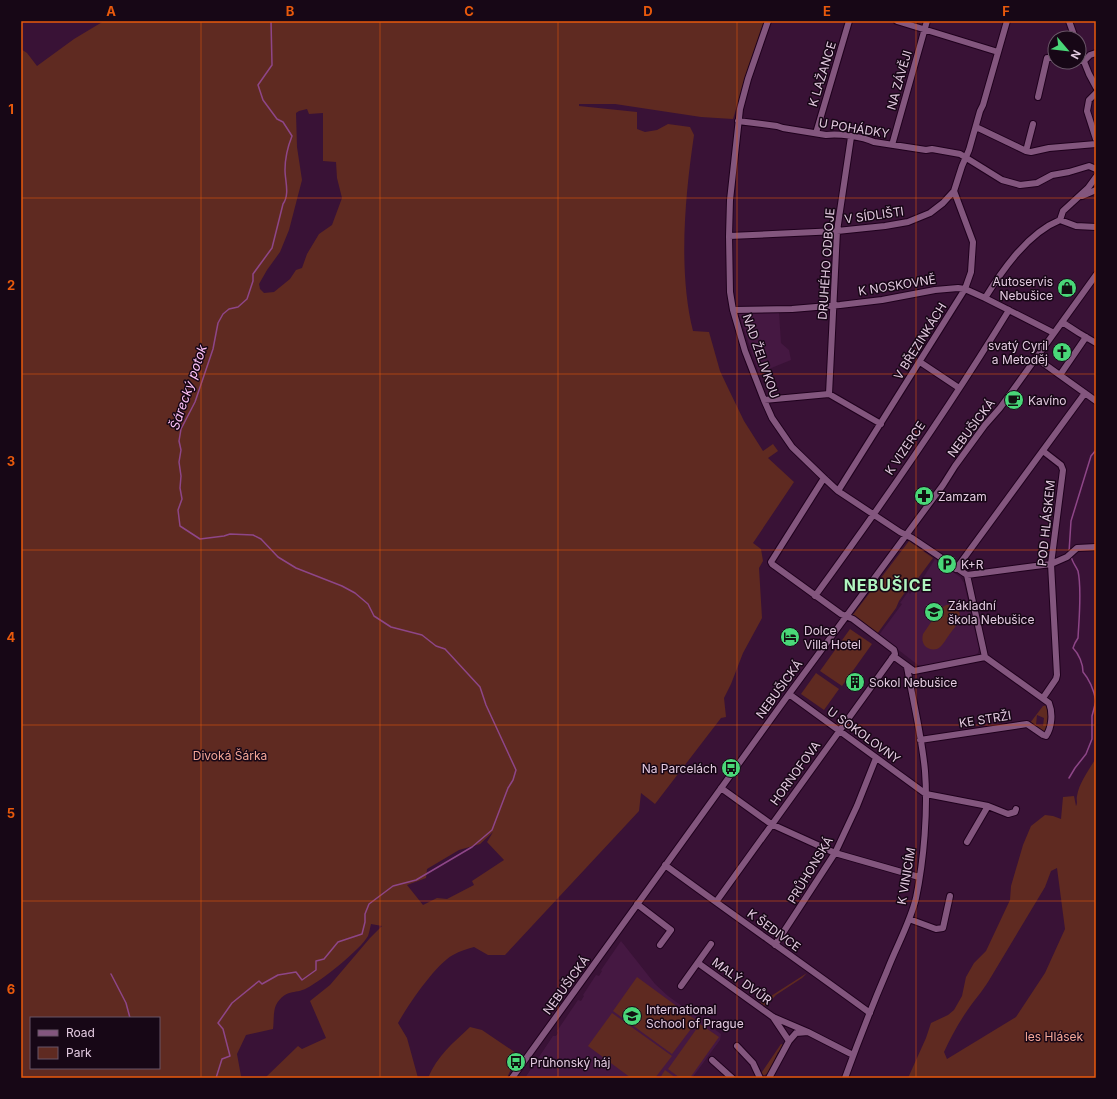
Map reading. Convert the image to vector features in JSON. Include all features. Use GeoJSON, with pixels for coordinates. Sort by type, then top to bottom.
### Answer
{"type":"FeatureCollection","features":[{"type":"Feature","properties":{"kind":"street","name":"NAD ŽELIVKOU"},"geometry":{"type":"LineString","coordinates":[[768,21],[748,79],[738,121],[730,200],[730,292],[733,310],[745,351],[772,418],[792,446],[838,491],[967,575]]}},
{"type":"Feature","properties":{"kind":"street","name":"K LAŽANCE"},"geometry":{"type":"LineString","coordinates":[[816,133],[849,21]]}},
{"type":"Feature","properties":{"kind":"street"},"geometry":{"type":"LineString","coordinates":[[897,21],[924,28],[998,52]]}},
{"type":"Feature","properties":{"kind":"street","name":"NA ZÁVĚJI"},"geometry":{"type":"LineString","coordinates":[[892,145],[926,21]]}},
{"type":"Feature","properties":{"kind":"street","name":"V SÍDLIŠTI"},"geometry":{"type":"LineString","coordinates":[[729,236],[837,231],[885,226],[908,222],[930,213],[943,203],[954,190],[966,156],[983,105],[1007,21]]}},
{"type":"Feature","properties":{"kind":"street"},"geometry":{"type":"LineString","coordinates":[[1038,97],[1047,58]]}},
{"type":"Feature","properties":{"kind":"street"},"geometry":{"type":"LineString","coordinates":[[1086,70],[1096,87]]}},
{"type":"Feature","properties":{"kind":"street"},"geometry":{"type":"LineString","coordinates":[[1096,94],[1096,101]]}},
{"type":"Feature","properties":{"kind":"street"},"geometry":{"type":"LineString","coordinates":[[1096,94],[1089,100],[1087,111],[1096,139]]}},
{"type":"Feature","properties":{"kind":"street","name":"U POHÁDKY"},"geometry":{"type":"LineString","coordinates":[[738,121],[851,137],[892,145],[957,153],[966,156]]}},
{"type":"Feature","properties":{"kind":"street"},"geometry":{"type":"LineString","coordinates":[[1026,151],[1033,124]]}},
{"type":"Feature","properties":{"kind":"street"},"geometry":{"type":"LineString","coordinates":[[976,127],[1031,152],[1049,148],[1096,144]]}},
{"type":"Feature","properties":{"kind":"street","name":"DRUHÉHO ODBOJE"},"geometry":{"type":"LineString","coordinates":[[829,394],[837,231],[851,137]]}},
{"type":"Feature","properties":{"kind":"street"},"geometry":{"type":"LineString","coordinates":[[966,156],[1002,180],[1020,185],[1037,183],[1052,175],[1089,166],[1096,169]]}},
{"type":"Feature","properties":{"kind":"street"},"geometry":{"type":"LineString","coordinates":[[985,298],[1006,266],[1016,254],[1049,226],[1060,220],[1063,211],[1088,188],[1096,177]]}},
{"type":"Feature","properties":{"kind":"street","name":"V BŘEZINKÁCH"},"geometry":{"type":"LineString","coordinates":[[838,491],[966,289],[971,272],[973,242],[954,190]]}},
{"type":"Feature","properties":{"kind":"street"},"geometry":{"type":"LineString","coordinates":[[1079,197],[1096,190]]}},
{"type":"Feature","properties":{"kind":"street"},"geometry":{"type":"LineString","coordinates":[[1060,220],[1076,226],[1096,227]]}},
{"type":"Feature","properties":{"kind":"street","name":"NEBUŠICKÁ"},"geometry":{"type":"LineString","coordinates":[[512,1078],[789,694],[1096,275]]}},
{"type":"Feature","properties":{"kind":"street","name":"K NOSKOVNĚ"},"geometry":{"type":"LineString","coordinates":[[733,310],[792,309],[882,300],[951,288],[966,289],[1054,333]]}},
{"type":"Feature","properties":{"kind":"street","name":"K VIZERCE"},"geometry":{"type":"LineString","coordinates":[[815,596],[874,515],[1010,310]]}},
{"type":"Feature","properties":{"kind":"street"},"geometry":{"type":"LineString","coordinates":[[1062,322],[1096,343]]}},
{"type":"Feature","properties":{"kind":"street"},"geometry":{"type":"LineString","coordinates":[[1060,375],[1086,337]]}},
{"type":"Feature","properties":{"kind":"street"},"geometry":{"type":"LineString","coordinates":[[1036,358],[1096,400]]}},
{"type":"Feature","properties":{"kind":"street"},"geometry":{"type":"LineString","coordinates":[[920,362],[959,388]]}},
{"type":"Feature","properties":{"kind":"street"},"geometry":{"type":"LineString","coordinates":[[956,569],[1085,393]]}},
{"type":"Feature","properties":{"kind":"street"},"geometry":{"type":"LineString","coordinates":[[764,400],[829,394],[881,424]]}},
{"type":"Feature","properties":{"kind":"street","name":"POD HLÁSKEM"},"geometry":{"type":"LineString","coordinates":[[1043,452],[1061,465],[1063,470],[1051,564],[1057,675],[1056,679],[1043,698]]}},
{"type":"Feature","properties":{"kind":"street"},"geometry":{"type":"LineString","coordinates":[[824,478],[771,562],[772,564],[815,596],[853,619],[894,650],[895,654],[892,658],[896,658],[907,667],[915,671],[985,657]]}},
{"type":"Feature","properties":{"kind":"street"},"geometry":{"type":"LineString","coordinates":[[1043,698],[985,657],[967,575],[1051,564],[1067,556],[1077,548],[1096,547]]}},
{"type":"Feature","properties":{"kind":"street","name":"HORNOFOVA"},"geometry":{"type":"LineString","coordinates":[[716,902],[892,658]]}},
{"type":"Feature","properties":{"kind":"street","name":"K VINICÍM"},"geometry":{"type":"LineString","coordinates":[[845,1078],[916,899],[924,840],[926,794],[925,770],[907,667]]}},
{"type":"Feature","properties":{"kind":"street","name":"U SOKOLOVNY"},"geometry":{"type":"LineString","coordinates":[[789,694],[926,794]]}},
{"type":"Feature","properties":{"kind":"street","name":"KE STRŽI"},"geometry":{"type":"LineString","coordinates":[[920,740],[1027,724],[1046,736],[1049,732],[1052,711],[1049,704],[1043,698]]}},
{"type":"Feature","properties":{"kind":"street","name":"PRŮHONSKÁ"},"geometry":{"type":"LineString","coordinates":[[775,945],[835,853],[857,806],[876,758]]}},
{"type":"Feature","properties":{"kind":"street"},"geometry":{"type":"LineString","coordinates":[[721,788],[771,824],[835,853],[919,877]]}},
{"type":"Feature","properties":{"kind":"street"},"geometry":{"type":"LineString","coordinates":[[926,794],[988,806],[1008,814],[1015,812],[1016,809]]}},
{"type":"Feature","properties":{"kind":"street"},"geometry":{"type":"LineString","coordinates":[[967,842],[988,806]]}},
{"type":"Feature","properties":{"kind":"street","name":"K ŠEDIVCE"},"geometry":{"type":"LineString","coordinates":[[665,865],[870,1013]]}},
{"type":"Feature","properties":{"kind":"street"},"geometry":{"type":"LineString","coordinates":[[909,919],[940,930],[943,928],[950,896]]}},
{"type":"Feature","properties":{"kind":"street"},"geometry":{"type":"LineString","coordinates":[[637,904],[671,930],[660,946]]}},
{"type":"Feature","properties":{"kind":"street","name":"MALÝ DVŮR"},"geometry":{"type":"LineString","coordinates":[[681,986],[711,944]]}},
{"type":"Feature","properties":{"kind":"street","name":"MALÝ DVŮR"},"geometry":{"type":"LineString","coordinates":[[698,963],[773,1017],[808,1032],[853,1055]]}},
{"type":"Feature","properties":{"kind":"street","name":"MALÝ DVŮR"},"geometry":{"type":"LineString","coordinates":[[773,1017],[789,1041]]}},
{"type":"Feature","properties":{"kind":"street"},"geometry":{"type":"LineString","coordinates":[[769,1078],[789,1041],[796,1033],[808,1032]]}},
{"type":"Feature","properties":{"kind":"street"},"geometry":{"type":"LineString","coordinates":[[736,1046],[753,1063],[760,1078]]}},
{"type":"Feature","properties":{"kind":"street"},"geometry":{"type":"LineString","coordinates":[[712,1060],[732,1078]]}},
{"type":"Feature","properties":{"kind":"street"},"geometry":{"type":"LineString","coordinates":[[752,1078],[757,1071]]}},
{"type":"Feature","properties":{"kind":"shaded area"},"geometry":{"type":"Polygon","coordinates":[[[738,312],[779,312],[781,343],[789,350],[791,360],[759,373],[738,312]]]}},
{"type":"Feature","properties":{"kind":"shaded area","name":"Základní škola Nebušice"},"geometry":{"type":"Polygon","coordinates":[[[935,559],[960,577],[964,583],[979,648],[978,653],[974,656],[923,666],[918,665],[879,635],[902,604],[900,603],[908,592],[910,594],[935,559]]]}},
{"type":"Feature","properties":{"kind":"shaded area","name":"International School of Prague"},"geometry":{"type":"Polygon","coordinates":[[[621,941],[655,984],[668,996],[721,1034],[720,1040],[692,1078],[525,1078],[553,1036],[556,1036],[558,1033],[557,1031],[578,1000],[581,1001],[584,996],[583,995],[596,975],[599,976],[602,971],[601,970],[621,941]]]}},
{"type":"Feature","properties":{"kind":"green space","name":"Divoká Šárka"},"geometry":{"type":"Polygon","coordinates":[[[104,21],[764,21],[733,119],[701,117],[615,104],[579,104],[579,106],[637,112],[637,129],[645,132],[657,130],[668,124],[690,127],[694,135],[684,233],[684,259],[688,308],[693,331],[709,332],[720,371],[744,421],[763,451],[773,444],[778,451],[768,458],[794,482],[753,543],[761,549],[763,561],[759,568],[762,618],[743,653],[724,698],[726,717],[721,718],[655,804],[641,793],[639,811],[505,955],[488,955],[474,947],[453,955],[446,960],[431,976],[408,1006],[398,1023],[407,1038],[418,1078],[265,1078],[298,1046],[302,1049],[326,1038],[310,1001],[330,985],[382,926],[371,924],[368,936],[364,942],[340,965],[307,988],[283,996],[274,1010],[273,1029],[246,1035],[237,1054],[241,1076],[240,1078],[21,1078],[21,49],[27,53],[37,66],[74,39],[104,21]],[[307,109],[296,113],[297,147],[302,180],[289,230],[280,252],[259,284],[260,289],[264,293],[274,292],[290,279],[296,270],[302,268],[307,254],[319,234],[332,225],[342,198],[337,178],[336,162],[323,161],[323,113],[309,114],[307,109]],[[493,832],[480,844],[459,850],[427,869],[426,878],[407,885],[423,905],[437,898],[447,899],[474,885],[472,881],[504,860],[487,842],[493,832]]]}},
{"type":"Feature","properties":{"kind":"green space"},"geometry":{"type":"Polygon","coordinates":[[[909,541],[933,558],[913,585],[908,588],[896,608],[877,634],[852,616],[909,541]]]}},
{"type":"Feature","properties":{"kind":"green space"},"geometry":{"type":"Polygon","coordinates":[[[946,605],[953,606],[957,609],[960,613],[959,620],[941,647],[937,649],[929,649],[923,643],[923,634],[940,609],[946,605]]]}},
{"type":"Feature","properties":{"kind":"green space"},"geometry":{"type":"Polygon","coordinates":[[[850,629],[872,644],[842,686],[820,671],[850,629]]]}},
{"type":"Feature","properties":{"kind":"green space"},"geometry":{"type":"Polygon","coordinates":[[[816,673],[839,689],[824,710],[801,694],[816,673]]]}},
{"type":"Feature","properties":{"kind":"green space"},"geometry":{"type":"Polygon","coordinates":[[[1050,705],[1045,735],[1030,723],[1043,706],[1050,705]],[[1037,715],[1036,725],[1043,726],[1044,718],[1037,715]]]}},
{"type":"Feature","properties":{"kind":"green space","name":"les Hlásek"},"geometry":{"type":"Polygon","coordinates":[[[1096,758],[1096,1078],[908,1078],[931,1023],[948,1015],[954,1010],[962,996],[966,977],[974,963],[986,951],[1010,900],[1011,886],[1023,845],[1031,826],[1045,815],[1061,819],[1063,797],[1074,796],[1076,806],[1080,786],[1096,758]],[[1057,868],[1051,871],[1045,887],[989,981],[969,1008],[952,1035],[944,1052],[947,1059],[1016,1017],[1045,973],[1065,929],[1057,868]]]}},
{"type":"Feature","properties":{"kind":"green space"},"geometry":{"type":"Polygon","coordinates":[[[807,973],[776,995],[766,1006],[760,1003],[807,973]]]}},
{"type":"Feature","properties":{"kind":"green space"},"geometry":{"type":"Polygon","coordinates":[[[637,977],[697,1021],[672,1054],[613,1011],[637,977]]]}},
{"type":"Feature","properties":{"kind":"green space"},"geometry":{"type":"Polygon","coordinates":[[[612,1013],[672,1056],[655,1078],[631,1078],[588,1046],[612,1013]]]}},
{"type":"Feature","properties":{"kind":"green space"},"geometry":{"type":"Polygon","coordinates":[[[700,1024],[719,1037],[690,1078],[680,1078],[668,1069],[700,1024]]]}},
{"type":"Feature","properties":{"kind":"green space"},"geometry":{"type":"Polygon","coordinates":[[[470,1027],[482,1030],[519,1055],[507,1078],[428,1078],[441,1056],[470,1027]]]}},
{"type":"Feature","properties":{"kind":"green space"},"geometry":{"type":"Polygon","coordinates":[[[781,1044],[784,1045],[780,1052],[778,1052],[768,1073],[765,1075],[760,1075],[781,1044]]]}},
{"type":"Feature","properties":{"kind":"green space"},"geometry":{"type":"Polygon","coordinates":[[[665,1070],[676,1078],[660,1078],[665,1070]]]}},
{"type":"Feature","properties":{"kind":"waterway","name":"Šárecký potok"},"geometry":{"type":"LineString","coordinates":[[216,1078],[222,1059],[230,1056],[223,1029],[218,1023],[232,1003],[259,981],[262,984],[278,975],[296,972],[302,980],[316,970],[316,961],[324,959],[338,942],[362,934],[365,914],[369,904],[393,886],[416,880],[472,847],[492,830],[516,770],[486,705],[480,687],[445,649],[436,646],[422,635],[391,627],[374,616],[368,604],[355,593],[342,586],[296,568],[278,557],[261,539],[253,535],[230,534],[200,539],[180,526],[178,510],[182,499],[179,462],[181,450],[179,441],[181,429],[195,402],[213,349],[218,323],[223,314],[229,309],[238,307],[247,299],[253,281],[253,274],[272,248],[286,196],[287,187],[285,170],[288,148],[292,136],[283,122],[277,119],[263,100],[258,85],[272,65],[271,21]]}},
{"type":"Feature","properties":{"kind":"waterway"},"geometry":{"type":"LineString","coordinates":[[1069,552],[1071,521],[1091,456],[1096,450]]}},
{"type":"Feature","properties":{"kind":"waterway"},"geometry":{"type":"LineString","coordinates":[[1071,556],[1078,571],[1080,595],[1078,638],[1073,648],[1080,659],[1083,672],[1091,685],[1096,701]]}},
{"type":"Feature","properties":{"kind":"waterway"},"geometry":{"type":"LineString","coordinates":[[1069,778],[1086,754],[1092,739],[1092,716],[1096,701]]}},
{"type":"Feature","properties":{"kind":"waterway"},"geometry":{"type":"LineString","coordinates":[[111,974],[126,1003],[130,1017]]}},
{"type":"Feature","properties":{"kind":"place","name":"Autoservis Nebušice"},"geometry":{"type":"Point","coordinates":[1067,288]}},
{"type":"Feature","properties":{"kind":"place","name":"svatý Cyril a Metoděj"},"geometry":{"type":"Point","coordinates":[1062,352]}},
{"type":"Feature","properties":{"kind":"place","name":"Kavíno"},"geometry":{"type":"Point","coordinates":[1014,400]}},
{"type":"Feature","properties":{"kind":"place","name":"Zamzam"},"geometry":{"type":"Point","coordinates":[924,496]}},
{"type":"Feature","properties":{"kind":"place","name":"K+R"},"geometry":{"type":"Point","coordinates":[947,564]}},
{"type":"Feature","properties":{"kind":"place","name":"Základní škola Nebušice"},"geometry":{"type":"Point","coordinates":[934,612]}},
{"type":"Feature","properties":{"kind":"place","name":"Dolce Villa Hotel"},"geometry":{"type":"Point","coordinates":[790,637]}},
{"type":"Feature","properties":{"kind":"place","name":"Sokol Nebušice"},"geometry":{"type":"Point","coordinates":[855,682]}},
{"type":"Feature","properties":{"kind":"place","name":"Na Parcelách"},"geometry":{"type":"Point","coordinates":[731,768]}},
{"type":"Feature","properties":{"kind":"place","name":"International School of Prague"},"geometry":{"type":"Point","coordinates":[632,1016]}},
{"type":"Feature","properties":{"kind":"place","name":"Průhonský háj"},"geometry":{"type":"Point","coordinates":[516,1062]}},
{"type":"Feature","properties":{"kind":"district","name":"NEBUŠICE"},"geometry":{"type":"Point","coordinates":[888,585]}}]}
